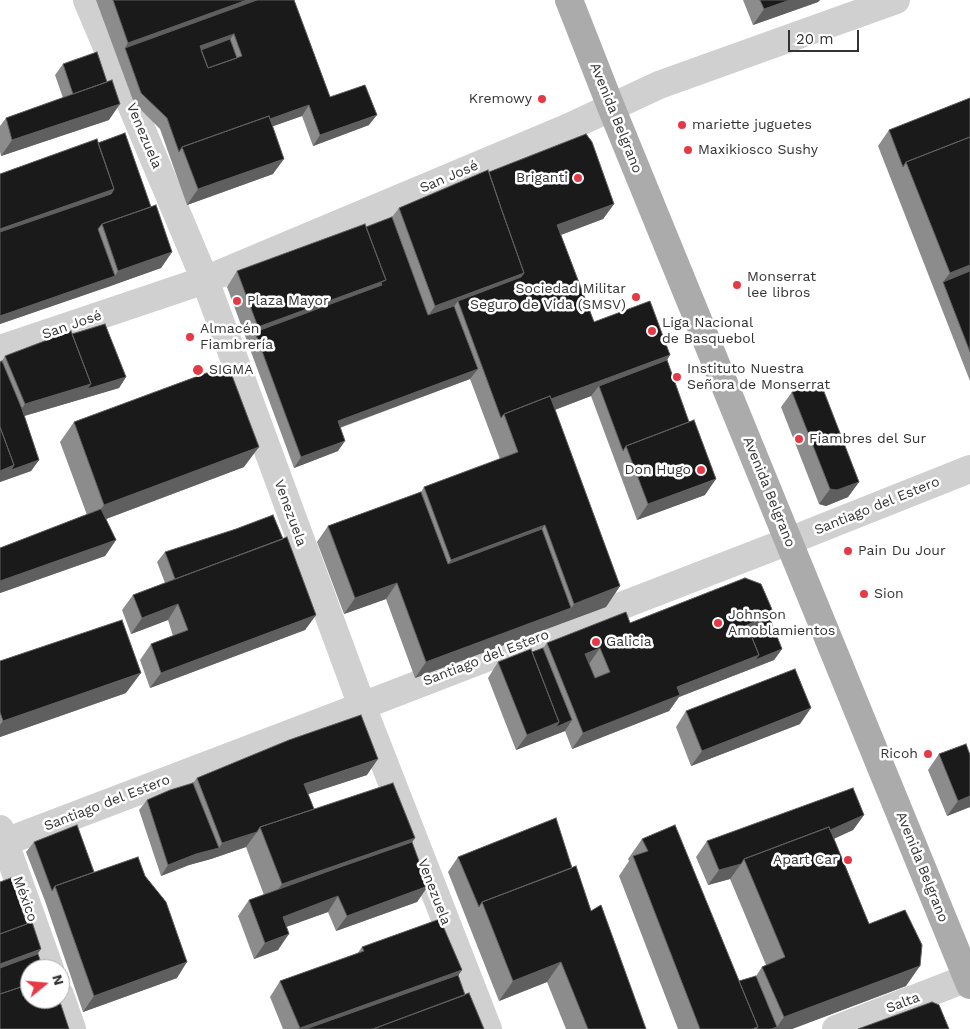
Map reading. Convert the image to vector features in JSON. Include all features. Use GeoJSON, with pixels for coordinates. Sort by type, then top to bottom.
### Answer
{"type":"FeatureCollection","features":[{"type":"Feature","properties":{"kind":"main road","name":"Avenida Belgrano"},"geometry":{"type":"LineString","coordinates":[[569,0],[611,107],[969,980]]}},
{"type":"Feature","properties":{"kind":"street","name":"Venezuela"},"geometry":{"type":"LineString","coordinates":[[87,0],[205,280],[362,706],[488,1029]]}},
{"type":"Feature","properties":{"kind":"street","name":"San José"},"geometry":{"type":"LineString","coordinates":[[0,349],[205,280],[567,128],[659,86],[896,0]]}},
{"type":"Feature","properties":{"kind":"street","name":"Santiago del Estero"},"geometry":{"type":"LineString","coordinates":[[2,838],[362,706],[970,469]]}},
{"type":"Feature","properties":{"kind":"street","name":"México"},"geometry":{"type":"LineString","coordinates":[[2,838],[46,959]]}},
{"type":"Feature","properties":{"kind":"street","name":"Salta"},"geometry":{"type":"LineString","coordinates":[[836,1029],[969,980]]}},
{"type":"Feature","properties":{"kind":"street"},"geometry":{"type":"LineString","coordinates":[[65,1009],[72,1029]]}},
{"type":"Feature","properties":{"kind":"building"},"geometry":{"type":"Polygon","coordinates":[[[113,0],[247,0],[128,43],[113,0]]]}},
{"type":"Feature","properties":{"kind":"building"},"geometry":{"type":"Polygon","coordinates":[[[257,0],[294,0],[330,97],[365,85],[377,115],[320,135],[309,105],[270,119],[269,116],[182,147],[179,152],[167,118],[141,93],[125,48],[257,0]],[[234,34],[200,46],[208,68],[242,56],[234,34]]]}},
{"type":"Feature","properties":{"kind":"building"},"geometry":{"type":"Polygon","coordinates":[[[760,0],[790,0],[764,9],[760,0]]]}},
{"type":"Feature","properties":{"kind":"building"},"geometry":{"type":"Polygon","coordinates":[[[230,39],[237,58],[208,68],[201,50],[230,39]]]}},
{"type":"Feature","properties":{"kind":"building"},"geometry":{"type":"Polygon","coordinates":[[[97,52],[107,82],[73,94],[63,64],[97,52]]]}},
{"type":"Feature","properties":{"kind":"building"},"geometry":{"type":"Polygon","coordinates":[[[112,80],[120,104],[12,140],[6,118],[112,80]]]}},
{"type":"Feature","properties":{"kind":"building"},"geometry":{"type":"Polygon","coordinates":[[[970,98],[970,137],[906,162],[903,167],[889,130],[970,98]]]}},
{"type":"Feature","properties":{"kind":"building"},"geometry":{"type":"Polygon","coordinates":[[[269,116],[284,159],[198,189],[182,147],[269,116]]]}},
{"type":"Feature","properties":{"kind":"building"},"geometry":{"type":"Polygon","coordinates":[[[125,133],[151,207],[102,224],[98,229],[115,276],[0,316],[0,232],[111,194],[114,189],[98,143],[125,133]]]}},
{"type":"Feature","properties":{"kind":"building"},"geometry":{"type":"Polygon","coordinates":[[[586,134],[592,142],[614,204],[557,225],[594,322],[650,301],[670,355],[551,399],[550,396],[504,414],[501,418],[458,301],[521,277],[524,273],[489,172],[586,134]]]}},
{"type":"Feature","properties":{"kind":"building"},"geometry":{"type":"Polygon","coordinates":[[[970,137],[970,265],[950,273],[906,162],[970,137]]]}},
{"type":"Feature","properties":{"kind":"building"},"geometry":{"type":"Polygon","coordinates":[[[97,139],[114,189],[0,229],[0,174],[97,139]]]}},
{"type":"Feature","properties":{"kind":"building"},"geometry":{"type":"Polygon","coordinates":[[[488,170],[524,273],[435,306],[399,208],[488,170]]]}},
{"type":"Feature","properties":{"kind":"building"},"geometry":{"type":"Polygon","coordinates":[[[156,205],[172,252],[118,271],[102,224],[156,205]]]}},
{"type":"Feature","properties":{"kind":"building"},"geometry":{"type":"Polygon","coordinates":[[[392,217],[428,315],[454,306],[478,369],[338,421],[345,441],[301,457],[255,332],[382,285],[381,282],[386,280],[366,227],[392,217]]]}},
{"type":"Feature","properties":{"kind":"building"},"geometry":{"type":"Polygon","coordinates":[[[365,224],[386,280],[258,327],[237,271],[365,224]]]}},
{"type":"Feature","properties":{"kind":"building"},"geometry":{"type":"Polygon","coordinates":[[[970,271],[970,352],[943,282],[970,271]]]}},
{"type":"Feature","properties":{"kind":"building"},"geometry":{"type":"Polygon","coordinates":[[[105,324],[126,377],[87,389],[91,384],[72,334],[105,324]]]}},
{"type":"Feature","properties":{"kind":"building"},"geometry":{"type":"Polygon","coordinates":[[[71,331],[91,384],[25,404],[5,356],[71,331]]]}},
{"type":"Feature","properties":{"kind":"building"},"geometry":{"type":"Polygon","coordinates":[[[667,360],[689,422],[626,446],[623,451],[599,386],[667,360]]]}},
{"type":"Feature","properties":{"kind":"building"},"geometry":{"type":"Polygon","coordinates":[[[2,361],[22,409],[39,460],[11,470],[14,465],[0,427],[0,362],[2,361]]]}},
{"type":"Feature","properties":{"kind":"building"},"geometry":{"type":"Polygon","coordinates":[[[228,365],[259,447],[104,505],[74,422],[228,365]]]}},
{"type":"Feature","properties":{"kind":"building"},"geometry":{"type":"Polygon","coordinates":[[[821,384],[859,482],[837,490],[830,489],[792,392],[821,384]]]}},
{"type":"Feature","properties":{"kind":"building"},"geometry":{"type":"Polygon","coordinates":[[[550,396],[620,586],[574,604],[545,525],[451,560],[424,487],[518,452],[504,414],[550,396]]]}},
{"type":"Feature","properties":{"kind":"building"},"geometry":{"type":"Polygon","coordinates":[[[694,420],[716,479],[648,504],[626,446],[694,420]]]}},
{"type":"Feature","properties":{"kind":"building"},"geometry":{"type":"Polygon","coordinates":[[[0,427],[14,465],[0,471],[0,427]]]}},
{"type":"Feature","properties":{"kind":"building"},"geometry":{"type":"Polygon","coordinates":[[[421,492],[448,564],[542,529],[571,608],[426,662],[397,583],[355,598],[328,526],[421,492]]]}},
{"type":"Feature","properties":{"kind":"building"},"geometry":{"type":"Polygon","coordinates":[[[101,509],[116,540],[0,581],[0,548],[101,509]]]}},
{"type":"Feature","properties":{"kind":"building"},"geometry":{"type":"Polygon","coordinates":[[[273,515],[283,539],[175,579],[165,552],[273,515]]]}},
{"type":"Feature","properties":{"kind":"building"},"geometry":{"type":"Polygon","coordinates":[[[287,537],[316,615],[161,673],[151,644],[188,630],[178,604],[142,618],[133,595],[287,537]]]}},
{"type":"Feature","properties":{"kind":"building"},"geometry":{"type":"Polygon","coordinates":[[[745,578],[761,584],[774,614],[747,625],[759,655],[677,687],[680,695],[583,733],[547,643],[626,612],[630,623],[745,578]],[[600,648],[585,654],[595,678],[610,672],[600,648]]]}},
{"type":"Feature","properties":{"kind":"building"},"geometry":{"type":"Polygon","coordinates":[[[770,619],[782,649],[755,660],[759,655],[748,628],[770,619]]]}},
{"type":"Feature","properties":{"kind":"building"},"geometry":{"type":"Polygon","coordinates":[[[122,620],[141,673],[3,721],[0,712],[0,661],[122,620]]]}},
{"type":"Feature","properties":{"kind":"building"},"geometry":{"type":"Polygon","coordinates":[[[543,648],[572,720],[556,727],[559,722],[532,652],[543,648]]]}},
{"type":"Feature","properties":{"kind":"building"},"geometry":{"type":"Polygon","coordinates":[[[531,649],[559,722],[527,735],[498,662],[531,649]]]}},
{"type":"Feature","properties":{"kind":"building"},"geometry":{"type":"Polygon","coordinates":[[[795,669],[811,708],[702,751],[686,711],[795,669]]]}},
{"type":"Feature","properties":{"kind":"building"},"geometry":{"type":"Polygon","coordinates":[[[361,715],[378,759],[304,784],[314,809],[260,827],[257,832],[222,843],[197,778],[289,740],[361,715]]]}},
{"type":"Feature","properties":{"kind":"building"},"geometry":{"type":"Polygon","coordinates":[[[966,744],[970,755],[970,796],[958,801],[939,754],[966,744]]]}},
{"type":"Feature","properties":{"kind":"building"},"geometry":{"type":"Polygon","coordinates":[[[193,783],[219,848],[196,854],[168,865],[147,800],[193,783]]]}},
{"type":"Feature","properties":{"kind":"building"},"geometry":{"type":"Polygon","coordinates":[[[393,783],[415,838],[282,884],[260,827],[393,783]]]}},
{"type":"Feature","properties":{"kind":"building"},"geometry":{"type":"Polygon","coordinates":[[[853,788],[864,815],[830,830],[829,827],[744,859],[741,864],[719,870],[707,841],[853,788]]]}},
{"type":"Feature","properties":{"kind":"building"},"geometry":{"type":"Polygon","coordinates":[[[556,818],[572,868],[482,902],[479,907],[458,857],[556,818]]]}},
{"type":"Feature","properties":{"kind":"building"},"geometry":{"type":"Polygon","coordinates":[[[77,825],[94,872],[55,886],[52,891],[34,842],[77,825]]]}},
{"type":"Feature","properties":{"kind":"building"},"geometry":{"type":"Polygon","coordinates":[[[675,825],[758,1027],[752,1029],[700,1029],[633,856],[648,851],[642,839],[675,825]]]}},
{"type":"Feature","properties":{"kind":"building"},"geometry":{"type":"Polygon","coordinates":[[[829,827],[869,924],[905,910],[922,945],[920,966],[784,1017],[762,967],[785,957],[744,859],[829,827]]]}},
{"type":"Feature","properties":{"kind":"building"},"geometry":{"type":"Polygon","coordinates":[[[412,842],[428,886],[347,916],[338,896],[283,917],[289,934],[265,943],[249,900],[412,842]]]}},
{"type":"Feature","properties":{"kind":"building"},"geometry":{"type":"Polygon","coordinates":[[[138,857],[145,876],[166,902],[187,962],[94,996],[55,886],[138,857]]]}},
{"type":"Feature","properties":{"kind":"building"},"geometry":{"type":"Polygon","coordinates":[[[576,866],[591,911],[601,905],[646,1029],[588,1029],[561,962],[513,981],[482,902],[576,866]]]}},
{"type":"Feature","properties":{"kind":"building"},"geometry":{"type":"Polygon","coordinates":[[[11,878],[27,924],[0,934],[0,882],[11,878]]]}},
{"type":"Feature","properties":{"kind":"building"},"geometry":{"type":"Polygon","coordinates":[[[440,919],[462,970],[300,1028],[280,981],[364,951],[362,947],[440,919]]]}},
{"type":"Feature","properties":{"kind":"building"},"geometry":{"type":"Polygon","coordinates":[[[32,922],[41,949],[0,964],[0,934],[32,922]]]}},
{"type":"Feature","properties":{"kind":"building"},"geometry":{"type":"Polygon","coordinates":[[[38,954],[40,959],[24,959],[38,954]]]}},
{"type":"Feature","properties":{"kind":"building"},"geometry":{"type":"Polygon","coordinates":[[[20,961],[20,987],[0,994],[0,968],[20,961]]]}},
{"type":"Feature","properties":{"kind":"building"},"geometry":{"type":"Polygon","coordinates":[[[458,975],[465,995],[373,1029],[306,1029],[458,975]]]}},
{"type":"Feature","properties":{"kind":"building"},"geometry":{"type":"Polygon","coordinates":[[[756,976],[777,1027],[756,1029],[758,1027],[739,981],[756,976]]]}},
{"type":"Feature","properties":{"kind":"building"},"geometry":{"type":"Polygon","coordinates":[[[20,987],[20,1009],[62,1009],[69,1029],[0,1029],[0,994],[20,987]]]}},
{"type":"Feature","properties":{"kind":"building"},"geometry":{"type":"Polygon","coordinates":[[[469,993],[484,1029],[373,1029],[469,993]]]}},
{"type":"Feature","properties":{"kind":"building"},"geometry":{"type":"Polygon","coordinates":[[[932,1002],[939,1005],[949,1029],[858,1029],[932,1002]]]}},
{"type":"Feature","properties":{"kind":"place","name":"Kremowy"},"geometry":{"type":"Point","coordinates":[542,99]}},
{"type":"Feature","properties":{"kind":"place","name":"mariette juguetes"},"geometry":{"type":"Point","coordinates":[682,125]}},
{"type":"Feature","properties":{"kind":"place","name":"Maxikiosco Sushy"},"geometry":{"type":"Point","coordinates":[688,150]}},
{"type":"Feature","properties":{"kind":"place","name":"Briganti"},"geometry":{"type":"Point","coordinates":[578,178]}},
{"type":"Feature","properties":{"kind":"place","name":"Monserrat lee libros"},"geometry":{"type":"Point","coordinates":[737,285]}},
{"type":"Feature","properties":{"kind":"place","name":"Sociedad Militar Seguro de Vida (SMSV)"},"geometry":{"type":"Point","coordinates":[636,297]}},
{"type":"Feature","properties":{"kind":"place","name":"Plaza Mayor"},"geometry":{"type":"Point","coordinates":[237,301]}},
{"type":"Feature","properties":{"kind":"place","name":"Liga Nacional de Basquebol"},"geometry":{"type":"Point","coordinates":[652,331]}},
{"type":"Feature","properties":{"kind":"place","name":"Almacén Fiambrería"},"geometry":{"type":"Point","coordinates":[190,337]}},
{"type":"Feature","properties":{"kind":"place","name":"SIGMA"},"geometry":{"type":"Point","coordinates":[198,370]}},
{"type":"Feature","properties":{"kind":"place","name":"Instituto Nuestra Señora de Monserrat"},"geometry":{"type":"Point","coordinates":[677,377]}},
{"type":"Feature","properties":{"kind":"place","name":"Fiambres del Sur"},"geometry":{"type":"Point","coordinates":[799,439]}},
{"type":"Feature","properties":{"kind":"place","name":"Don Hugo"},"geometry":{"type":"Point","coordinates":[701,470]}},
{"type":"Feature","properties":{"kind":"place","name":"Pain Du Jour"},"geometry":{"type":"Point","coordinates":[848,551]}},
{"type":"Feature","properties":{"kind":"place","name":"Sion"},"geometry":{"type":"Point","coordinates":[864,594]}},
{"type":"Feature","properties":{"kind":"place","name":"Johnson Amoblamientos"},"geometry":{"type":"Point","coordinates":[718,623]}},
{"type":"Feature","properties":{"kind":"place","name":"Galicia"},"geometry":{"type":"Point","coordinates":[596,642]}},
{"type":"Feature","properties":{"kind":"place","name":"Ricoh"},"geometry":{"type":"Point","coordinates":[928,754]}},
{"type":"Feature","properties":{"kind":"place","name":"Apart Car"},"geometry":{"type":"Point","coordinates":[848,860]}}]}
